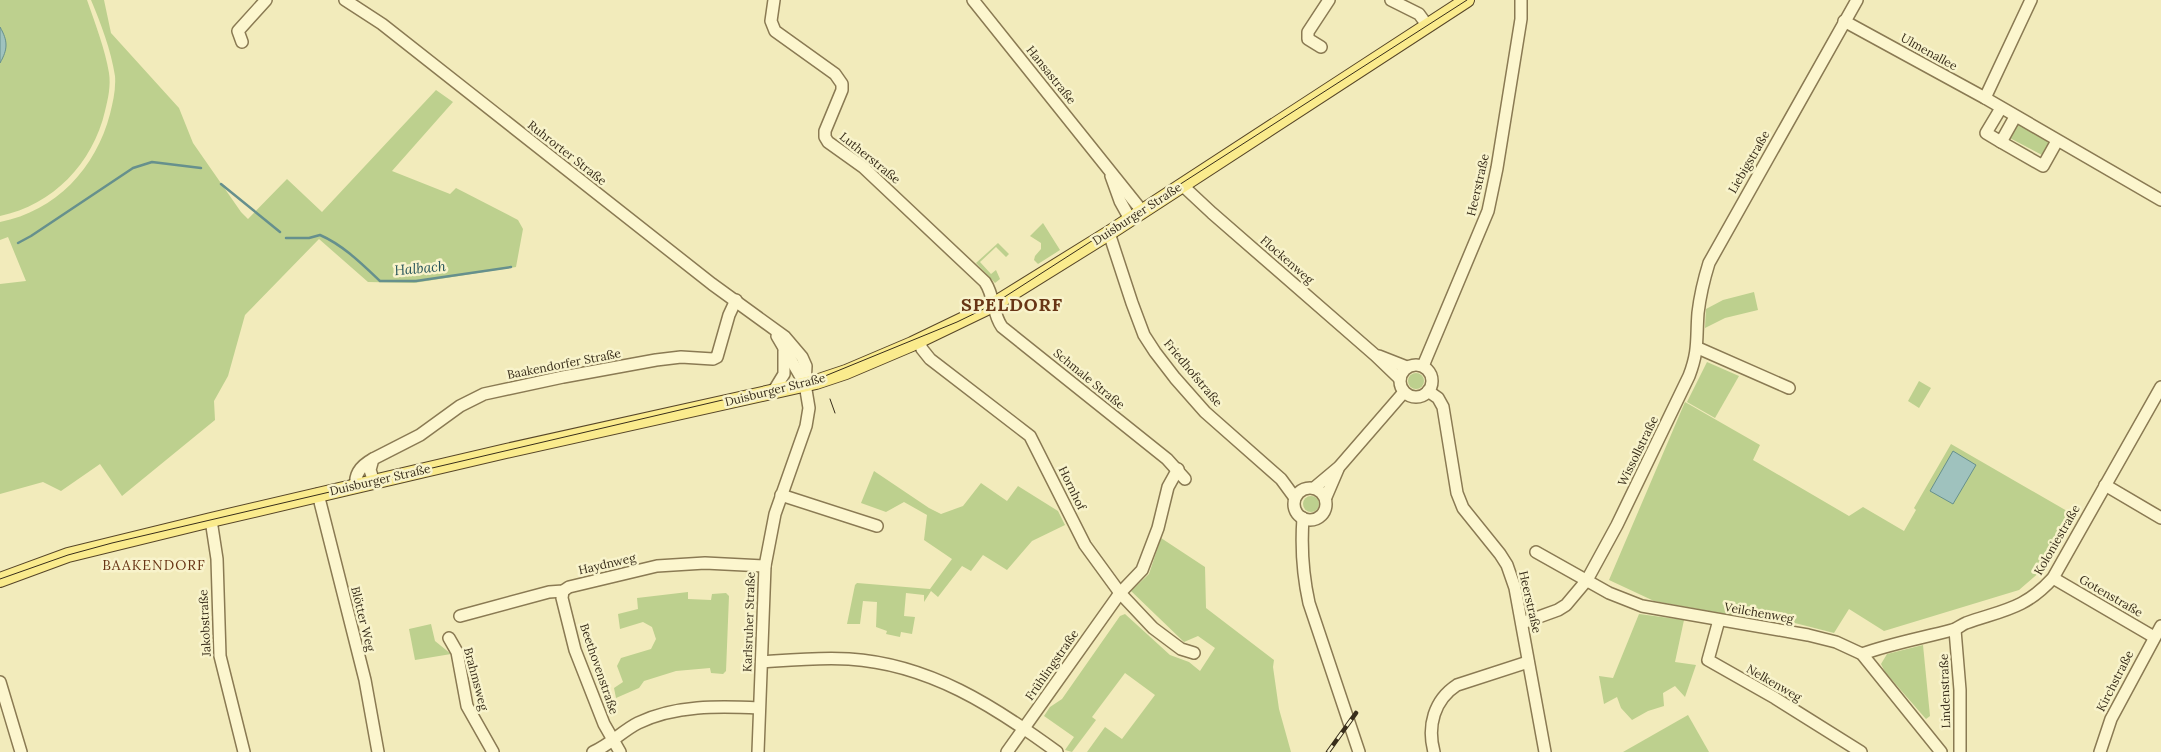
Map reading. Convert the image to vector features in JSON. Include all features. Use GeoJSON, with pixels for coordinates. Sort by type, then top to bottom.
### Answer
{"type":"FeatureCollection","features":[{"type":"Feature","properties":{"kind":"main road","name":"Duisburger Straße"},"geometry":{"type":"LineString","coordinates":[[0,580],[68,555],[318,494],[772,392],[846,372],[993,305],[1109,233],[1467,0]]}},
{"type":"Feature","properties":{"kind":"street"},"geometry":{"type":"LineString","coordinates":[[242,42],[238,30],[266,0]]}},
{"type":"Feature","properties":{"kind":"street","name":"Ruhrorter Straße"},"geometry":{"type":"LineString","coordinates":[[345,0],[382,24],[712,284],[736,300],[795,347],[806,366],[805,384]]}},
{"type":"Feature","properties":{"kind":"street","name":"Lutherstraße"},"geometry":{"type":"LineString","coordinates":[[774,0],[770,21],[775,31],[835,74],[842,84],[842,90],[826,131],[825,137],[828,142],[870,173],[985,282],[992,295],[993,305]]}},
{"type":"Feature","properties":{"kind":"street","name":"Hansastraße"},"geometry":{"type":"LineString","coordinates":[[973,0],[1107,167],[1120,201],[1136,215]]}},
{"type":"Feature","properties":{"kind":"street"},"geometry":{"type":"LineString","coordinates":[[1321,47],[1308,39],[1308,32],[1329,0]]}},
{"type":"Feature","properties":{"kind":"street"},"geometry":{"type":"LineString","coordinates":[[1391,0],[1419,14],[1427,25]]}},
{"type":"Feature","properties":{"kind":"street","name":"Heerstraße"},"geometry":{"type":"LineString","coordinates":[[1423,366],[1488,211],[1497,168],[1521,19],[1520,0]]}},
{"type":"Feature","properties":{"kind":"street","name":"Liebigstraße"},"geometry":{"type":"LineString","coordinates":[[1698,348],[1698,313],[1702,286],[1709,262],[1857,0]]}},
{"type":"Feature","properties":{"kind":"street"},"geometry":{"type":"LineString","coordinates":[[1985,98],[2031,0]]}},
{"type":"Feature","properties":{"kind":"street","name":"Ulmenallee"},"geometry":{"type":"LineString","coordinates":[[1844,21],[1985,98],[2056,142],[2161,200]]}},
{"type":"Feature","properties":{"kind":"street"},"geometry":{"type":"LineString","coordinates":[[2001,108],[1986,132],[2001,142],[2043,166],[2056,142]]}},
{"type":"Feature","properties":{"kind":"street"},"geometry":{"type":"LineString","coordinates":[[2001,142],[2015,117]]}},
{"type":"Feature","properties":{"kind":"street","name":"Flockenweg"},"geometry":{"type":"LineString","coordinates":[[1182,185],[1218,219],[1375,355],[1400,380]]}},
{"type":"Feature","properties":{"kind":"street","name":"Friedhofstraße"},"geometry":{"type":"LineString","coordinates":[[1109,233],[1144,335],[1155,352],[1205,412],[1281,479],[1304,492],[1319,490],[1326,497]]}},
{"type":"Feature","properties":{"kind":"street","name":"Baakendorfer Straße"},"geometry":{"type":"LineString","coordinates":[[356,486],[356,474],[365,463],[420,434],[466,403],[484,394],[562,377],[656,360],[681,357],[713,360],[717,357],[729,314],[736,300]]}},
{"type":"Feature","properties":{"kind":"street","name":"Schmale Straße"},"geometry":{"type":"LineString","coordinates":[[993,305],[996,319],[1002,327],[1178,469],[1185,479]]}},
{"type":"Feature","properties":{"kind":"street","name":"Ruhrorter Straße"},"geometry":{"type":"LineString","coordinates":[[772,328],[805,384]]}},
{"type":"Feature","properties":{"kind":"street","name":"Hornhof"},"geometry":{"type":"LineString","coordinates":[[919,340],[922,349],[930,359],[1030,436],[1085,545],[1120,593],[1153,628],[1181,649],[1194,653]]}},
{"type":"Feature","properties":{"kind":"street"},"geometry":{"type":"LineString","coordinates":[[772,392],[784,374],[784,346]]}},
{"type":"Feature","properties":{"kind":"street"},"geometry":{"type":"LineString","coordinates":[[1698,348],[1789,388]]}},
{"type":"Feature","properties":{"kind":"street","name":"Wissollstraße"},"geometry":{"type":"LineString","coordinates":[[1522,623],[1558,610],[1566,605],[1587,580],[1613,533],[1685,385],[1698,348]]}},
{"type":"Feature","properties":{"kind":"street","name":"Flockenweg"},"geometry":{"type":"LineString","coordinates":[[1375,355],[1408,367]]}},
{"type":"Feature","properties":{"kind":"street"},"geometry":{"type":"LineString","coordinates":[[1423,366],[1431,377],[1428,391],[1417,397],[1404,392],[1400,380],[1404,370],[1408,367],[1423,366]]}},
{"type":"Feature","properties":{"kind":"street","name":"Karlsruher Straße"},"geometry":{"type":"LineString","coordinates":[[758,752],[765,566],[770,533],[781,495],[806,426],[809,408],[805,384]]}},
{"type":"Feature","properties":{"kind":"street","name":"Koloniestraße"},"geometry":{"type":"LineString","coordinates":[[1862,654],[1915,638],[1955,630],[1964,624],[1996,615],[2026,602],[2040,593],[2053,578],[2161,387]]}},
{"type":"Feature","properties":{"kind":"street","name":"Heerstraße"},"geometry":{"type":"LineString","coordinates":[[1428,391],[1438,398],[1443,407],[1457,493],[1463,508],[1507,565],[1522,623],[1545,752]]}},
{"type":"Feature","properties":{"kind":"street"},"geometry":{"type":"LineString","coordinates":[[1359,752],[1314,624],[1305,586],[1303,518],[1294,507],[1304,492],[1339,467],[1404,392]]}},
{"type":"Feature","properties":{"kind":"street"},"geometry":{"type":"LineString","coordinates":[[373,460],[370,470],[374,482]]}},
{"type":"Feature","properties":{"kind":"street"},"geometry":{"type":"LineString","coordinates":[[1303,548],[1316,520],[1326,511],[1326,497],[1339,467]]}},
{"type":"Feature","properties":{"kind":"street"},"geometry":{"type":"LineString","coordinates":[[1120,593],[1142,570],[1158,528],[1168,487],[1178,469]]}},
{"type":"Feature","properties":{"kind":"street"},"geometry":{"type":"LineString","coordinates":[[2105,486],[2161,518]]}},
{"type":"Feature","properties":{"kind":"street","name":"Blötter Weg"},"geometry":{"type":"LineString","coordinates":[[318,494],[365,680],[378,752]]}},
{"type":"Feature","properties":{"kind":"street"},"geometry":{"type":"LineString","coordinates":[[781,495],[877,526]]}},
{"type":"Feature","properties":{"kind":"street"},"geometry":{"type":"LineString","coordinates":[[1303,518],[1316,520]]}},
{"type":"Feature","properties":{"kind":"street","name":"Jakobstraße"},"geometry":{"type":"LineString","coordinates":[[211,520],[217,559],[220,656],[244,752]]}},
{"type":"Feature","properties":{"kind":"street","name":"Veilchenweg"},"geometry":{"type":"LineString","coordinates":[[1536,552],[1609,593],[1642,606],[1808,635],[1836,642],[1862,654],[1942,752]]}},
{"type":"Feature","properties":{"kind":"street","name":"Haydnweg"},"geometry":{"type":"LineString","coordinates":[[460,616],[657,566],[705,563],[765,566]]}},
{"type":"Feature","properties":{"kind":"street","name":"Gotenstraße"},"geometry":{"type":"LineString","coordinates":[[2053,578],[2154,637]]}},
{"type":"Feature","properties":{"kind":"street","name":"Beethovenstraße"},"geometry":{"type":"LineString","coordinates":[[563,591],[562,598],[575,650],[604,724],[620,752]]}},
{"type":"Feature","properties":{"kind":"street","name":"Frühlingstraße"},"geometry":{"type":"LineString","coordinates":[[1007,752],[1120,593]]}},
{"type":"Feature","properties":{"kind":"street","name":"Nelkenweg"},"geometry":{"type":"LineString","coordinates":[[1719,620],[1708,660],[1775,698],[1861,752]]}},
{"type":"Feature","properties":{"kind":"street","name":"Kirchstraße"},"geometry":{"type":"LineString","coordinates":[[2100,752],[2111,719],[2161,626]]}},
{"type":"Feature","properties":{"kind":"street","name":"Lindenstraße"},"geometry":{"type":"LineString","coordinates":[[1955,630],[1960,690],[1960,752]]}},
{"type":"Feature","properties":{"kind":"street","name":"Brahmsweg"},"geometry":{"type":"LineString","coordinates":[[449,638],[457,652],[467,706],[493,752]]}},
{"type":"Feature","properties":{"kind":"street"},"geometry":{"type":"LineString","coordinates":[[762,662],[849,659],[908,668],[963,690],[1024,728],[1057,752]]}},
{"type":"Feature","properties":{"kind":"street"},"geometry":{"type":"LineString","coordinates":[[1434,752],[1431,741],[1434,715],[1447,692],[1457,685],[1528,662]]}},
{"type":"Feature","properties":{"kind":"street"},"geometry":{"type":"LineString","coordinates":[[0,682],[21,752]]}},
{"type":"Feature","properties":{"kind":"street"},"geometry":{"type":"LineString","coordinates":[[593,752],[638,723],[670,711],[718,707],[759,708]]}},
{"type":"Feature","properties":{"kind":"green space"},"geometry":{"type":"Polygon","coordinates":[[[0,0],[87,0],[100,36],[110,83],[105,111],[99,130],[91,148],[68,179],[53,192],[37,202],[0,216],[0,0]]]}},
{"type":"Feature","properties":{"kind":"green space"},"geometry":{"type":"Polygon","coordinates":[[[91,0],[104,0],[111,33],[179,108],[193,143],[241,212],[248,219],[287,179],[322,212],[436,90],[453,102],[392,171],[450,194],[456,188],[518,220],[523,229],[516,267],[414,283],[368,282],[319,239],[245,315],[228,376],[214,401],[215,420],[122,496],[100,464],[61,491],[43,482],[0,494],[0,284],[26,281],[8,237],[0,240],[0,222],[39,208],[56,197],[84,169],[104,134],[113,100],[115,76],[102,28],[91,0]]]}},
{"type":"Feature","properties":{"kind":"green space"},"geometry":{"type":"Polygon","coordinates":[[[2015,122],[2049,142],[2042,155],[2006,136],[2015,122]]]}},
{"type":"Feature","properties":{"kind":"green space"},"geometry":{"type":"Polygon","coordinates":[[[1043,223],[1060,250],[1038,264],[1034,260],[1041,249],[1041,243],[1030,236],[1043,223]]]}},
{"type":"Feature","properties":{"kind":"green space"},"geometry":{"type":"Polygon","coordinates":[[[998,243],[1009,254],[1006,257],[996,247],[980,262],[991,274],[996,270],[1000,279],[995,283],[976,263],[998,243]]]}},
{"type":"Feature","properties":{"kind":"green space"},"geometry":{"type":"Polygon","coordinates":[[[1754,292],[1758,310],[1725,318],[1705,328],[1706,309],[1723,300],[1754,292]]]}},
{"type":"Feature","properties":{"kind":"green space"},"geometry":{"type":"Polygon","coordinates":[[[1707,362],[1739,376],[1715,418],[1687,402],[1707,362]]]}},
{"type":"Feature","properties":{"kind":"green space"},"geometry":{"type":"Polygon","coordinates":[[[1413,373],[1419,373],[1424,378],[1422,387],[1413,389],[1408,384],[1408,378],[1413,373]]]}},
{"type":"Feature","properties":{"kind":"green space"},"geometry":{"type":"Polygon","coordinates":[[[1919,381],[1931,388],[1919,408],[1908,401],[1919,381]]]}},
{"type":"Feature","properties":{"kind":"green space"},"geometry":{"type":"Polygon","coordinates":[[[1685,402],[1760,445],[1753,460],[1849,516],[1863,507],[1904,531],[1916,510],[1914,508],[1951,444],[2074,515],[2042,570],[2019,590],[1884,631],[1849,609],[1834,633],[1787,621],[1743,617],[1654,601],[1609,580],[1685,402]]]}},
{"type":"Feature","properties":{"kind":"green space"},"geometry":{"type":"Polygon","coordinates":[[[874,471],[941,514],[963,506],[981,483],[1007,501],[1018,486],[1058,511],[1065,525],[1032,541],[1007,570],[983,555],[971,571],[962,566],[938,597],[931,591],[924,602],[924,595],[906,593],[904,616],[915,617],[912,634],[901,632],[900,637],[886,634],[887,631],[876,627],[877,602],[863,601],[860,624],[847,624],[857,583],[930,589],[952,559],[924,540],[927,515],[904,502],[886,512],[861,503],[874,471]]]}},
{"type":"Feature","properties":{"kind":"green space"},"geometry":{"type":"Polygon","coordinates":[[[1308,496],[1314,496],[1319,501],[1317,510],[1308,512],[1303,507],[1303,501],[1308,496]]]}},
{"type":"Feature","properties":{"kind":"green space"},"geometry":{"type":"Polygon","coordinates":[[[1161,538],[1205,567],[1206,608],[1274,660],[1273,667],[1279,709],[1291,752],[1087,752],[1105,727],[1122,739],[1155,695],[1125,673],[1092,717],[1096,720],[1072,752],[1065,750],[1074,737],[1044,716],[1050,707],[1062,699],[1120,616],[1125,614],[1170,655],[1189,662],[1200,671],[1215,648],[1198,636],[1184,642],[1131,591],[1149,574],[1161,538]]]}},
{"type":"Feature","properties":{"kind":"green space"},"geometry":{"type":"Polygon","coordinates":[[[688,592],[688,599],[711,600],[712,594],[726,593],[729,596],[726,671],[723,674],[711,673],[710,668],[676,671],[644,681],[639,688],[616,698],[614,688],[623,682],[617,666],[621,658],[651,649],[656,639],[652,627],[643,622],[620,629],[618,614],[638,609],[637,598],[688,592]]]}},
{"type":"Feature","properties":{"kind":"green space"},"geometry":{"type":"Polygon","coordinates":[[[1639,614],[1684,620],[1675,662],[1696,665],[1685,697],[1675,686],[1663,693],[1664,706],[1648,711],[1632,720],[1621,708],[1617,697],[1604,704],[1599,676],[1613,678],[1639,614]]]}},
{"type":"Feature","properties":{"kind":"green space"},"geometry":{"type":"Polygon","coordinates":[[[431,624],[435,641],[451,654],[415,660],[409,629],[431,624]]]}},
{"type":"Feature","properties":{"kind":"green space"},"geometry":{"type":"Polygon","coordinates":[[[1923,645],[1930,716],[1926,719],[1885,672],[1881,664],[1887,654],[1923,645]]]}},
{"type":"Feature","properties":{"kind":"green space"},"geometry":{"type":"Polygon","coordinates":[[[1688,715],[1709,752],[1623,752],[1688,715]]]}},
{"type":"Feature","properties":{"kind":"water"},"geometry":{"type":"Polygon","coordinates":[[[0,27],[6,45],[0,63],[0,27]]]}},
{"type":"Feature","properties":{"kind":"water"},"geometry":{"type":"Polygon","coordinates":[[[1953,451],[1976,465],[1953,504],[1930,491],[1953,451]]]}},
{"type":"Feature","properties":{"kind":"waterway","name":"Halbach"},"geometry":{"type":"LineString","coordinates":[[18,243],[133,168],[152,162],[201,168]]}},
{"type":"Feature","properties":{"kind":"waterway","name":"Halbach"},"geometry":{"type":"LineString","coordinates":[[221,184],[280,232]]}},
{"type":"Feature","properties":{"kind":"waterway","name":"Halbach"},"geometry":{"type":"LineString","coordinates":[[286,238],[309,238],[320,235],[344,249],[380,281],[416,281],[511,267]]}},
{"type":"Feature","properties":{"kind":"tram line"},"geometry":{"type":"LineString","coordinates":[[0,579],[68,555],[112,543],[825,376],[957,322],[992,305],[1467,0]]}},
{"type":"Feature","properties":{"kind":"tram line"},"geometry":{"type":"LineString","coordinates":[[830,399],[835,413]]}},
{"type":"Feature","properties":{"kind":"railway"},"geometry":{"type":"LineString","coordinates":[[1328,752],[1356,713]]}},
{"type":"Feature","properties":{"kind":"district","name":"SPELDORF"},"geometry":{"type":"Point","coordinates":[1012,305]}},
{"type":"Feature","properties":{"kind":"district","name":"BAAKENDORF"},"geometry":{"type":"Point","coordinates":[154,565]}}]}
